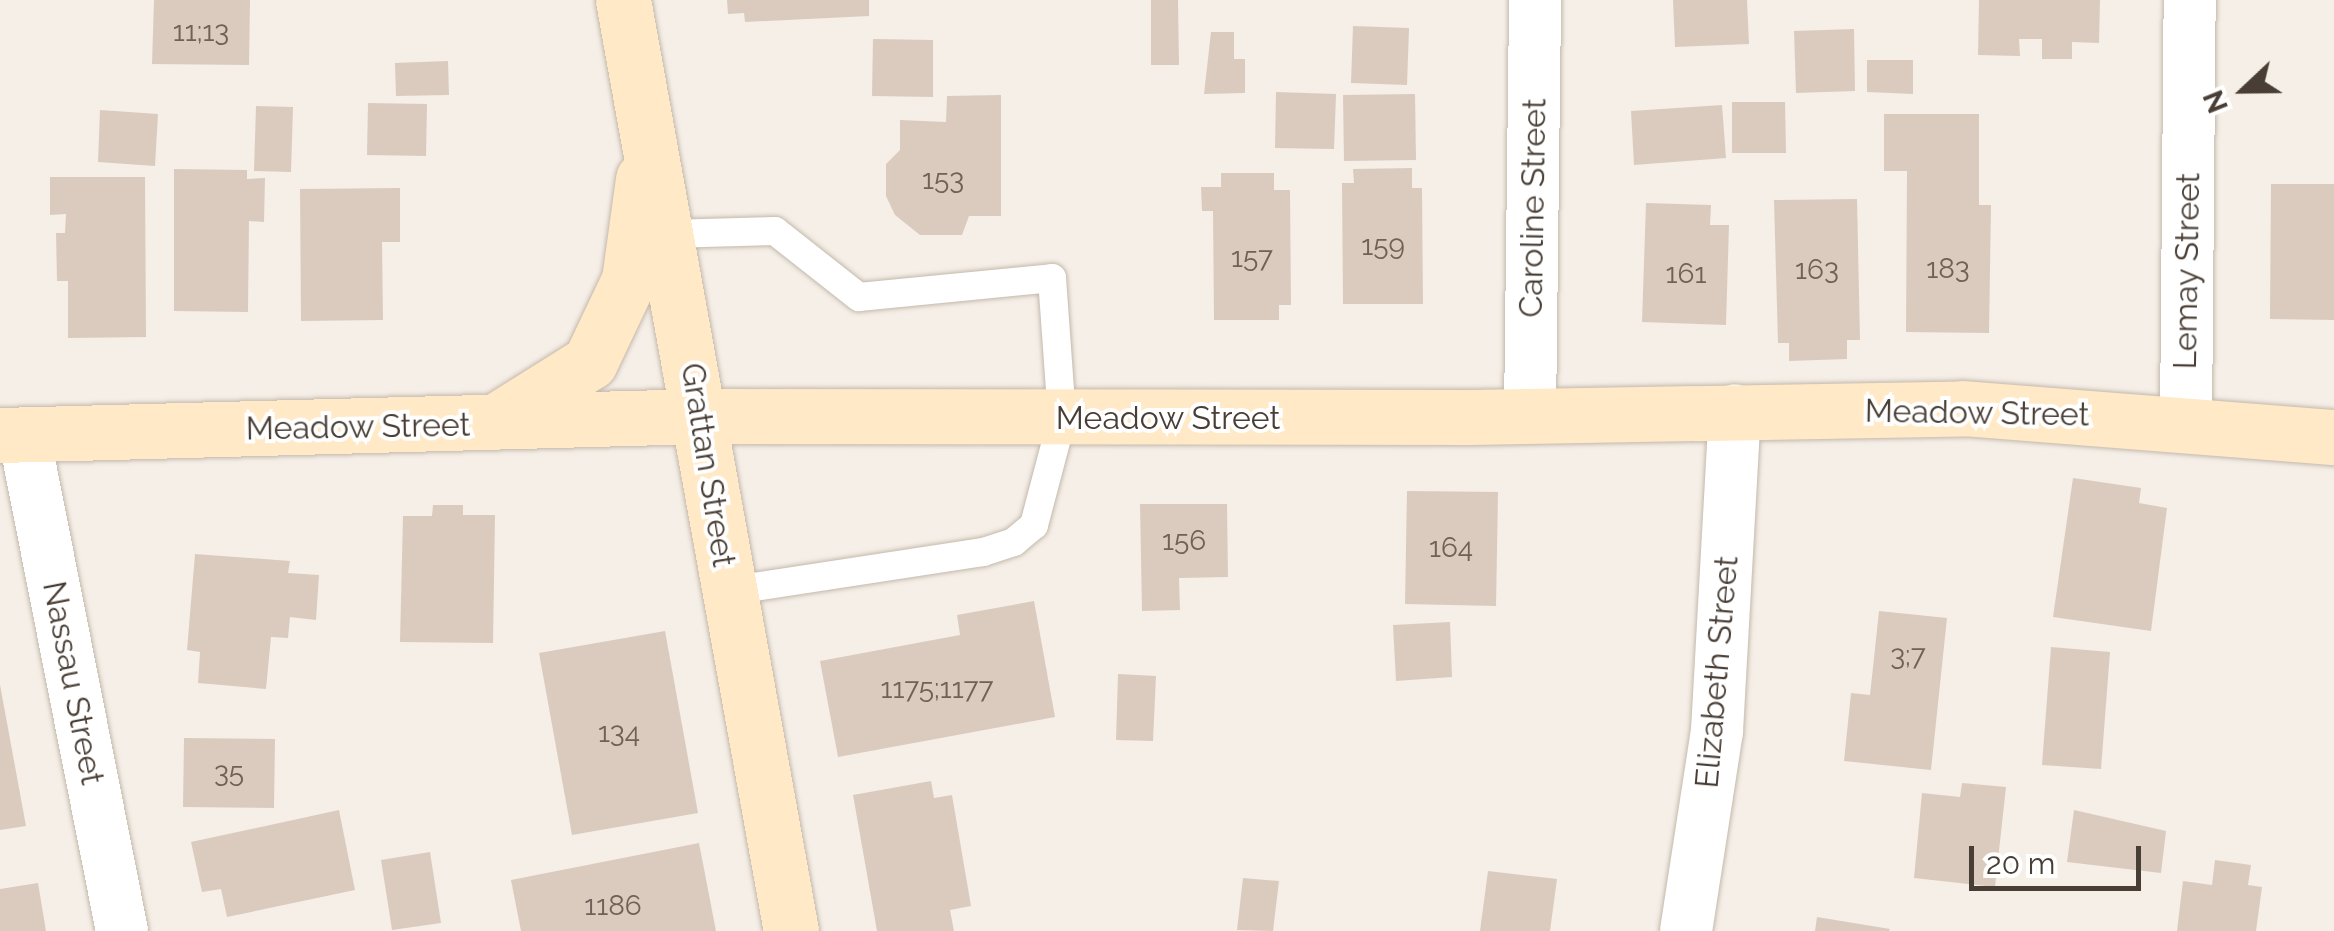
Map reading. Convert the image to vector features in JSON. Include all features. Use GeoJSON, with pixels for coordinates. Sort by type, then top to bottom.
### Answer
{"type":"FeatureCollection","features":[{"type":"Feature","properties":{"kind":"main road","name":"Grattan Street"},"geometry":{"type":"LineString","coordinates":[[623,0],[647,151],[668,234],[728,591],[792,931]]}},
{"type":"Feature","properties":{"kind":"main road"},"geometry":{"type":"LineString","coordinates":[[492,424],[590,362],[628,280],[647,151]]}},
{"type":"Feature","properties":{"kind":"main road","name":"Meadow Street"},"geometry":{"type":"LineString","coordinates":[[12,435],[701,416],[1062,419],[1963,408],[2186,423],[2334,438]]}},
{"type":"Feature","properties":{"kind":"street","name":"Caroline Street"},"geometry":{"type":"LineString","coordinates":[[1530,416],[1535,0]]}},
{"type":"Feature","properties":{"kind":"street","name":"Lemay Street"},"geometry":{"type":"LineString","coordinates":[[2186,423],[2190,0]]}},
{"type":"Feature","properties":{"kind":"street","name":"Elizabeth Street"},"geometry":{"type":"LineString","coordinates":[[1686,931],[1717,731],[1735,411]]}},
{"type":"Feature","properties":{"kind":"street","name":"Nassau Street"},"geometry":{"type":"LineString","coordinates":[[12,435],[122,931]]}},
{"type":"Feature","properties":{"kind":"lane"},"geometry":{"type":"LineString","coordinates":[[668,234],[776,232],[859,297],[1052,278],[1062,419],[1034,525],[1014,542],[728,591]]}},
{"type":"Feature","properties":{"kind":"building"},"geometry":{"type":"Polygon","coordinates":[[[154,0],[250,0],[249,65],[152,64],[154,0]]]}},
{"type":"Feature","properties":{"kind":"building"},"geometry":{"type":"Polygon","coordinates":[[[727,0],[869,0],[869,16],[745,22],[744,13],[728,14],[727,0]]]}},
{"type":"Feature","properties":{"kind":"building"},"geometry":{"type":"Polygon","coordinates":[[[1151,0],[1178,0],[1179,65],[1151,65],[1151,0]]]}},
{"type":"Feature","properties":{"kind":"building"},"geometry":{"type":"Polygon","coordinates":[[[1673,0],[1747,0],[1749,44],[1675,47],[1673,0]]]}},
{"type":"Feature","properties":{"kind":"building"},"geometry":{"type":"Polygon","coordinates":[[[1979,0],[2100,0],[2099,43],[2072,42],[2072,59],[2042,59],[2042,39],[2019,39],[2020,56],[1978,55],[1979,0]]]}},
{"type":"Feature","properties":{"kind":"building"},"geometry":{"type":"Polygon","coordinates":[[[1353,26],[1409,28],[1407,85],[1351,83],[1353,26]]]}},
{"type":"Feature","properties":{"kind":"building"},"geometry":{"type":"Polygon","coordinates":[[[1854,29],[1855,91],[1796,93],[1794,31],[1854,29]]]}},
{"type":"Feature","properties":{"kind":"building"},"geometry":{"type":"Polygon","coordinates":[[[1211,32],[1234,32],[1234,59],[1245,59],[1245,93],[1204,94],[1211,32]]]}},
{"type":"Feature","properties":{"kind":"building"},"geometry":{"type":"Polygon","coordinates":[[[873,39],[933,40],[933,97],[872,96],[873,39]]]}},
{"type":"Feature","properties":{"kind":"building"},"geometry":{"type":"Polygon","coordinates":[[[1867,60],[1913,60],[1913,94],[1867,92],[1867,60]]]}},
{"type":"Feature","properties":{"kind":"building"},"geometry":{"type":"Polygon","coordinates":[[[448,61],[449,95],[396,96],[395,63],[448,61]]]}},
{"type":"Feature","properties":{"kind":"building"},"geometry":{"type":"Polygon","coordinates":[[[1276,92],[1336,94],[1334,149],[1275,148],[1276,92]]]}},
{"type":"Feature","properties":{"kind":"building"},"geometry":{"type":"Polygon","coordinates":[[[1415,94],[1416,160],[1344,161],[1343,95],[1415,94]]]}},
{"type":"Feature","properties":{"kind":"building"},"geometry":{"type":"Polygon","coordinates":[[[1001,95],[1001,216],[969,216],[962,235],[920,235],[895,215],[886,196],[886,164],[900,150],[900,120],[946,122],[947,96],[1001,95]]]}},
{"type":"Feature","properties":{"kind":"building"},"geometry":{"type":"Polygon","coordinates":[[[1732,102],[1785,102],[1786,153],[1732,153],[1732,102]]]}},
{"type":"Feature","properties":{"kind":"building"},"geometry":{"type":"Polygon","coordinates":[[[368,103],[427,104],[426,156],[367,155],[368,103]]]}},
{"type":"Feature","properties":{"kind":"building"},"geometry":{"type":"Polygon","coordinates":[[[1722,105],[1726,158],[1634,165],[1631,111],[1722,105]]]}},
{"type":"Feature","properties":{"kind":"building"},"geometry":{"type":"Polygon","coordinates":[[[256,106],[293,107],[291,172],[254,171],[256,106]]]}},
{"type":"Feature","properties":{"kind":"building"},"geometry":{"type":"Polygon","coordinates":[[[100,110],[158,114],[155,166],[98,162],[100,110]]]}},
{"type":"Feature","properties":{"kind":"building"},"geometry":{"type":"Polygon","coordinates":[[[1884,114],[1979,114],[1979,205],[1991,205],[1989,333],[1906,332],[1907,171],[1884,171],[1884,114]]]}},
{"type":"Feature","properties":{"kind":"building"},"geometry":{"type":"Polygon","coordinates":[[[1412,168],[1412,188],[1422,188],[1423,304],[1343,304],[1342,183],[1354,183],[1353,169],[1412,168]]]}},
{"type":"Feature","properties":{"kind":"building"},"geometry":{"type":"Polygon","coordinates":[[[174,169],[247,170],[247,179],[265,178],[264,222],[249,221],[248,312],[174,311],[174,169]]]}},
{"type":"Feature","properties":{"kind":"building"},"geometry":{"type":"Polygon","coordinates":[[[1221,173],[1274,173],[1274,190],[1290,190],[1291,305],[1279,305],[1279,320],[1214,320],[1213,211],[1202,211],[1201,187],[1221,187],[1221,173]]]}},
{"type":"Feature","properties":{"kind":"building"},"geometry":{"type":"Polygon","coordinates":[[[50,177],[145,177],[146,337],[68,338],[68,281],[57,281],[56,233],[65,233],[66,214],[50,215],[50,177]]]}},
{"type":"Feature","properties":{"kind":"building"},"geometry":{"type":"Polygon","coordinates":[[[2271,184],[2334,184],[2334,320],[2270,319],[2271,184]]]}},
{"type":"Feature","properties":{"kind":"building"},"geometry":{"type":"Polygon","coordinates":[[[400,188],[400,242],[382,242],[383,320],[301,321],[300,189],[400,188]]]}},
{"type":"Feature","properties":{"kind":"building"},"geometry":{"type":"Polygon","coordinates":[[[1857,199],[1860,340],[1847,340],[1847,359],[1789,361],[1789,343],[1778,343],[1774,200],[1857,199]]]}},
{"type":"Feature","properties":{"kind":"building"},"geometry":{"type":"Polygon","coordinates":[[[1646,203],[1711,205],[1710,225],[1729,225],[1726,325],[1642,322],[1646,203]]]}},
{"type":"Feature","properties":{"kind":"building"},"geometry":{"type":"Polygon","coordinates":[[[2073,478],[2141,488],[2139,503],[2167,508],[2151,631],[2053,617],[2073,478]]]}},
{"type":"Feature","properties":{"kind":"building"},"geometry":{"type":"Polygon","coordinates":[[[1407,491],[1498,492],[1496,606],[1405,604],[1407,491]]]}},
{"type":"Feature","properties":{"kind":"building"},"geometry":{"type":"Polygon","coordinates":[[[1140,504],[1227,504],[1228,577],[1179,578],[1180,610],[1142,611],[1140,504]]]}},
{"type":"Feature","properties":{"kind":"building"},"geometry":{"type":"Polygon","coordinates":[[[433,505],[463,505],[463,515],[495,515],[493,643],[400,642],[403,516],[432,516],[433,505]]]}},
{"type":"Feature","properties":{"kind":"building"},"geometry":{"type":"Polygon","coordinates":[[[195,554],[290,561],[288,573],[319,575],[316,620],[290,617],[288,638],[271,637],[266,689],[198,683],[200,652],[187,650],[195,554]]]}},
{"type":"Feature","properties":{"kind":"building"},"geometry":{"type":"Polygon","coordinates":[[[1034,601],[1055,717],[838,757],[820,661],[960,635],[957,615],[1034,601]]]}},
{"type":"Feature","properties":{"kind":"building"},"geometry":{"type":"Polygon","coordinates":[[[1879,611],[1947,618],[1931,770],[1844,761],[1851,693],[1870,695],[1879,611]]]}},
{"type":"Feature","properties":{"kind":"building"},"geometry":{"type":"Polygon","coordinates":[[[1450,622],[1452,677],[1396,681],[1393,625],[1450,622]]]}},
{"type":"Feature","properties":{"kind":"building"},"geometry":{"type":"Polygon","coordinates":[[[665,631],[698,813],[572,835],[539,653],[665,631]]]}},
{"type":"Feature","properties":{"kind":"building"},"geometry":{"type":"Polygon","coordinates":[[[2051,647],[2110,652],[2101,769],[2042,765],[2051,647]]]}},
{"type":"Feature","properties":{"kind":"building"},"geometry":{"type":"Polygon","coordinates":[[[1118,674],[1156,676],[1153,741],[1116,740],[1118,674]]]}},
{"type":"Feature","properties":{"kind":"building"},"geometry":{"type":"Polygon","coordinates":[[[0,685],[26,826],[0,830],[0,685]]]}},
{"type":"Feature","properties":{"kind":"building"},"geometry":{"type":"Polygon","coordinates":[[[184,738],[275,739],[274,808],[183,807],[184,738]]]}},
{"type":"Feature","properties":{"kind":"building"},"geometry":{"type":"Polygon","coordinates":[[[931,781],[934,798],[952,795],[971,906],[950,910],[954,931],[877,931],[853,795],[931,781]]]}},
{"type":"Feature","properties":{"kind":"building"},"geometry":{"type":"Polygon","coordinates":[[[1962,783],[2006,787],[1995,887],[1914,878],[1922,793],[1960,797],[1962,783]]]}},
{"type":"Feature","properties":{"kind":"building"},"geometry":{"type":"Polygon","coordinates":[[[339,810],[355,890],[227,917],[221,889],[202,892],[191,842],[339,810]]]}},
{"type":"Feature","properties":{"kind":"building"},"geometry":{"type":"Polygon","coordinates":[[[2074,810],[2166,831],[2161,873],[2067,862],[2074,810]]]}},
{"type":"Feature","properties":{"kind":"building"},"geometry":{"type":"Polygon","coordinates":[[[699,843],[716,931],[521,931],[511,880],[699,843]]]}},
{"type":"Feature","properties":{"kind":"building"},"geometry":{"type":"Polygon","coordinates":[[[430,852],[441,923],[392,930],[381,860],[430,852]]]}},
{"type":"Feature","properties":{"kind":"building"},"geometry":{"type":"Polygon","coordinates":[[[2215,860],[2251,865],[2248,885],[2262,887],[2256,931],[2177,931],[2183,881],[2212,885],[2215,860]]]}},
{"type":"Feature","properties":{"kind":"building"},"geometry":{"type":"Polygon","coordinates":[[[1488,871],[1557,879],[1550,931],[1480,931],[1488,871]]]}},
{"type":"Feature","properties":{"kind":"building"},"geometry":{"type":"Polygon","coordinates":[[[1243,878],[1279,881],[1273,931],[1237,930],[1243,878]]]}},
{"type":"Feature","properties":{"kind":"building"},"geometry":{"type":"Polygon","coordinates":[[[38,883],[46,931],[0,931],[0,889],[38,883]]]}},
{"type":"Feature","properties":{"kind":"building"},"geometry":{"type":"Polygon","coordinates":[[[1817,917],[1890,929],[1815,931],[1817,917]]]}}]}
